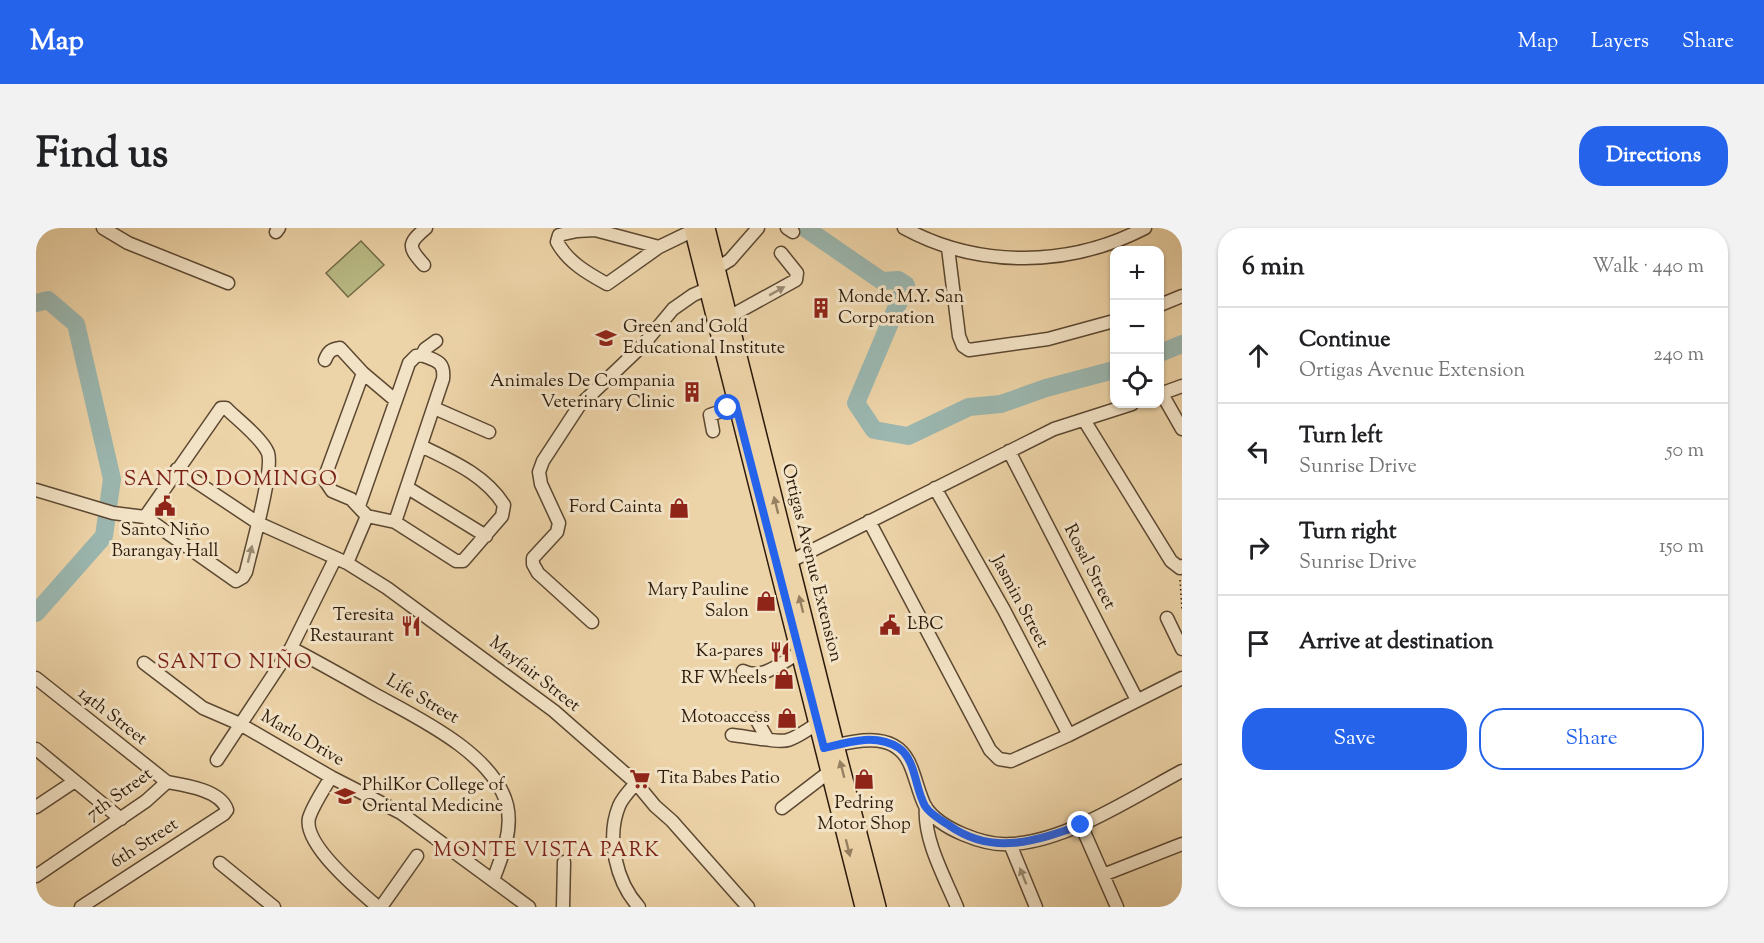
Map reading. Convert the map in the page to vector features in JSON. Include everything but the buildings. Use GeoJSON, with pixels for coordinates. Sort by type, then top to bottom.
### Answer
{"type":"FeatureCollection","features":[{"type":"Feature","properties":{"kind":"main road","name":"Ortigas Avenue Extension"},"geometry":{"type":"LineString","coordinates":[[697,229],[717,268],[714,286],[729,317],[784,564],[830,747],[878,907]]}},
{"type":"Feature","properties":{"kind":"main road","name":"Ortigas Avenue Extension"},"geometry":{"type":"LineString","coordinates":[[697,229],[714,286],[736,406],[784,564],[799,653],[817,724],[830,747],[829,772],[863,907]]}},
{"type":"Feature","properties":{"kind":"street"},"geometry":{"type":"LineString","coordinates":[[103,228],[128,243],[228,283]]}},
{"type":"Feature","properties":{"kind":"street"},"geometry":{"type":"LineString","coordinates":[[424,266],[414,254],[411,244],[412,240],[426,228]]}},
{"type":"Feature","properties":{"kind":"street"},"geometry":{"type":"LineString","coordinates":[[717,268],[730,260],[758,228]]}},
{"type":"Feature","properties":{"kind":"street"},"geometry":{"type":"LineString","coordinates":[[904,228],[948,248],[996,257],[1042,258],[1081,252],[1106,245],[1145,228]]}},
{"type":"Feature","properties":{"kind":"street"},"geometry":{"type":"LineString","coordinates":[[659,247],[595,230],[560,235],[557,242],[564,253],[586,273],[607,284],[659,247],[697,229]]}},
{"type":"Feature","properties":{"kind":"street"},"geometry":{"type":"LineString","coordinates":[[948,248],[959,336],[963,346],[969,350],[1048,339],[1110,322]]}},
{"type":"Feature","properties":{"kind":"street"},"geometry":{"type":"LineString","coordinates":[[729,317],[796,280],[797,273],[781,253]]}},
{"type":"Feature","properties":{"kind":"street"},"geometry":{"type":"LineString","coordinates":[[592,622],[538,573],[533,564],[533,558],[557,532],[559,523],[541,484],[539,472],[543,461],[579,406],[643,345],[673,309],[693,295],[714,286]]}},
{"type":"Feature","properties":{"kind":"street"},"geometry":{"type":"LineString","coordinates":[[1164,303],[1182,296]]}},
{"type":"Feature","properties":{"kind":"street"},"geometry":{"type":"LineString","coordinates":[[422,355],[425,349],[436,341]]}},
{"type":"Feature","properties":{"kind":"street"},"geometry":{"type":"LineString","coordinates":[[325,360],[327,354],[333,349],[340,348],[363,373],[395,400]]}},
{"type":"Feature","properties":{"kind":"street"},"geometry":{"type":"LineString","coordinates":[[359,506],[409,363],[416,356],[422,355],[440,363],[444,370],[443,379],[408,488],[394,522]]}},
{"type":"Feature","properties":{"kind":"street"},"geometry":{"type":"LineString","coordinates":[[363,373],[324,479],[332,491],[351,499],[368,516],[394,522],[456,561],[463,561],[486,536],[505,510],[501,500],[465,466],[422,446]]}},
{"type":"Feature","properties":{"kind":"street"},"geometry":{"type":"LineString","coordinates":[[1164,393],[1182,386]]}},
{"type":"Feature","properties":{"kind":"street"},"geometry":{"type":"LineString","coordinates":[[1164,399],[1182,429]]}},
{"type":"Feature","properties":{"kind":"street"},"geometry":{"type":"LineString","coordinates":[[713,430],[710,415],[736,406]]}},
{"type":"Feature","properties":{"kind":"street"},"geometry":{"type":"LineString","coordinates":[[36,490],[113,513],[145,517],[236,581],[246,572],[258,523],[270,465],[265,447],[226,408],[221,408],[145,517]]}},
{"type":"Feature","properties":{"kind":"street"},"geometry":{"type":"LineString","coordinates":[[434,408],[489,432]]}},
{"type":"Feature","properties":{"kind":"street"},"geometry":{"type":"LineString","coordinates":[[784,564],[1054,429],[1120,408]]}},
{"type":"Feature","properties":{"kind":"street"},"geometry":{"type":"LineString","coordinates":[[1084,420],[1178,565]]}},
{"type":"Feature","properties":{"kind":"street","name":"Rosal Street"},"geometry":{"type":"LineString","coordinates":[[1009,451],[1137,700]]}},
{"type":"Feature","properties":{"kind":"street","name":"Mayfair Street"},"geometry":{"type":"LineString","coordinates":[[177,469],[258,523],[341,561],[387,588],[554,711],[636,783],[748,907]]}},
{"type":"Feature","properties":{"kind":"street"},"geometry":{"type":"LineString","coordinates":[[408,488],[486,536]]}},
{"type":"Feature","properties":{"kind":"street","name":"Jasmin Street"},"geometry":{"type":"LineString","coordinates":[[935,488],[987,579],[1069,735]]}},
{"type":"Feature","properties":{"kind":"street"},"geometry":{"type":"LineString","coordinates":[[217,760],[291,648],[368,516]]}},
{"type":"Feature","properties":{"kind":"street"},"geometry":{"type":"LineString","coordinates":[[869,521],[990,750],[999,759],[1011,760],[1069,735],[1182,678]]}},
{"type":"Feature","properties":{"kind":"street"},"geometry":{"type":"LineString","coordinates":[[1167,618],[1182,649]]}},
{"type":"Feature","properties":{"kind":"street","name":"Life Street"},"geometry":{"type":"LineString","coordinates":[[291,648],[447,734],[486,767],[507,804],[509,829],[502,858],[493,880]]}},
{"type":"Feature","properties":{"kind":"street"},"geometry":{"type":"LineString","coordinates":[[743,670],[757,675],[799,653]]}},
{"type":"Feature","properties":{"kind":"street","name":"Marlo Drive"},"geometry":{"type":"LineString","coordinates":[[144,663],[203,708],[240,724],[331,777],[401,813],[528,907]]}},
{"type":"Feature","properties":{"kind":"street","name":"14th Street"},"geometry":{"type":"LineString","coordinates":[[36,678],[167,782]]}},
{"type":"Feature","properties":{"kind":"street"},"geometry":{"type":"LineString","coordinates":[[756,719],[766,738]]}},
{"type":"Feature","properties":{"kind":"street"},"geometry":{"type":"LineString","coordinates":[[732,735],[766,738],[779,742],[789,740],[817,724]]}},
{"type":"Feature","properties":{"kind":"street"},"geometry":{"type":"LineString","coordinates":[[830,747],[875,740],[896,746],[904,752],[926,807],[929,838],[957,907]]}},
{"type":"Feature","properties":{"kind":"street"},"geometry":{"type":"LineString","coordinates":[[36,749],[121,819]]}},
{"type":"Feature","properties":{"kind":"street"},"geometry":{"type":"LineString","coordinates":[[926,807],[959,832],[982,841],[1010,844],[1046,837],[1081,825],[1182,771]]}},
{"type":"Feature","properties":{"kind":"street"},"geometry":{"type":"LineString","coordinates":[[782,808],[829,772]]}},
{"type":"Feature","properties":{"kind":"street"},"geometry":{"type":"LineString","coordinates":[[331,777],[309,817],[309,830],[316,844],[355,886],[380,907],[417,856]]}},
{"type":"Feature","properties":{"kind":"street"},"geometry":{"type":"LineString","coordinates":[[36,807],[75,781]]}},
{"type":"Feature","properties":{"kind":"street","name":"7th Street"},"geometry":{"type":"LineString","coordinates":[[36,876],[121,819],[167,782],[192,785],[222,801],[227,810]]}},
{"type":"Feature","properties":{"kind":"street"},"geometry":{"type":"LineString","coordinates":[[636,783],[619,805],[613,828],[619,877],[639,907]]}},
{"type":"Feature","properties":{"kind":"street","name":"6th Street"},"geometry":{"type":"LineString","coordinates":[[87,906],[220,817],[227,810]]}},
{"type":"Feature","properties":{"kind":"street"},"geometry":{"type":"LineString","coordinates":[[1081,825],[1117,907]]}},
{"type":"Feature","properties":{"kind":"street"},"geometry":{"type":"LineString","coordinates":[[1010,844],[1036,907]]}},
{"type":"Feature","properties":{"kind":"street"},"geometry":{"type":"LineString","coordinates":[[1103,875],[1182,844]]}},
{"type":"Feature","properties":{"kind":"street"},"geometry":{"type":"LineString","coordinates":[[563,907],[564,862]]}},
{"type":"Feature","properties":{"kind":"street"},"geometry":{"type":"LineString","coordinates":[[220,863],[274,907]]}},
{"type":"Feature","properties":{"kind":"path"},"geometry":{"type":"LineString","coordinates":[[1178,565],[1182,610]]}},
{"type":"Feature","properties":{"kind":"green space"},"geometry":{"type":"Polygon","coordinates":[[[361,241],[384,265],[348,297],[326,273],[361,241]]]}},
{"type":"Feature","properties":{"kind":"waterway"},"geometry":{"type":"LineString","coordinates":[[805,228],[882,281],[898,280],[906,285],[856,403],[874,430],[908,436],[969,407],[1001,404],[1046,388],[1110,371]]}},
{"type":"Feature","properties":{"kind":"waterway"},"geometry":{"type":"LineString","coordinates":[[36,303],[48,300],[76,324],[112,479],[104,536],[36,613]]}},
{"type":"Feature","properties":{"kind":"waterway"},"geometry":{"type":"LineString","coordinates":[[1164,351],[1182,344]]}},
{"type":"Feature","properties":{"kind":"place","name":"Monde M.Y. San Corporation"},"geometry":{"type":"Point","coordinates":[821,308]}},
{"type":"Feature","properties":{"kind":"place","name":"Green and Gold Educational Institute"},"geometry":{"type":"Point","coordinates":[606,338]}},
{"type":"Feature","properties":{"kind":"place","name":"Animales De Compania Veterinary Clinic"},"geometry":{"type":"Point","coordinates":[692,392]}},
{"type":"Feature","properties":{"kind":"place","name":"Santo Niño Barangay Hall"},"geometry":{"type":"Point","coordinates":[165,506]}},
{"type":"Feature","properties":{"kind":"place","name":"Ford Cainta"},"geometry":{"type":"Point","coordinates":[679,508]}},
{"type":"Feature","properties":{"kind":"place","name":"Mary Pauline Salon"},"geometry":{"type":"Point","coordinates":[766,601]}},
{"type":"Feature","properties":{"kind":"place","name":"LBC"},"geometry":{"type":"Point","coordinates":[890,625]}},
{"type":"Feature","properties":{"kind":"place","name":"Teresita Restaurant"},"geometry":{"type":"Point","coordinates":[411,626]}},
{"type":"Feature","properties":{"kind":"place","name":"Ka-pares"},"geometry":{"type":"Point","coordinates":[780,652]}},
{"type":"Feature","properties":{"kind":"place","name":"RF Wheels"},"geometry":{"type":"Point","coordinates":[784,679]}},
{"type":"Feature","properties":{"kind":"place","name":"Motoaccess"},"geometry":{"type":"Point","coordinates":[787,718]}},
{"type":"Feature","properties":{"kind":"place","name":"Tita Babes Patio"},"geometry":{"type":"Point","coordinates":[640,779]}},
{"type":"Feature","properties":{"kind":"place","name":"Pedring Motor Shop"},"geometry":{"type":"Point","coordinates":[864,779]}},
{"type":"Feature","properties":{"kind":"place","name":"PhilKor College of Oriental Medicine"},"geometry":{"type":"Point","coordinates":[345,796]}},
{"type":"Feature","properties":{"kind":"district","name":"SANTO DOMINGO"},"geometry":{"type":"Point","coordinates":[231,480]}},
{"type":"Feature","properties":{"kind":"district","name":"SANTO NIÑO"},"geometry":{"type":"Point","coordinates":[235,663]}},
{"type":"Feature","properties":{"kind":"district","name":"MONTE VISTA PARK"},"geometry":{"type":"Point","coordinates":[547,851]}},
{"type":"Feature","properties":{"kind":"route"},"geometry":{"type":"LineString","coordinates":[[728,408],[736,406],[824,748],[865,740],[875,740],[896,746],[904,752],[910,764],[926,807],[959,832],[982,841],[1010,844],[1046,837],[1081,825]]}}]}
